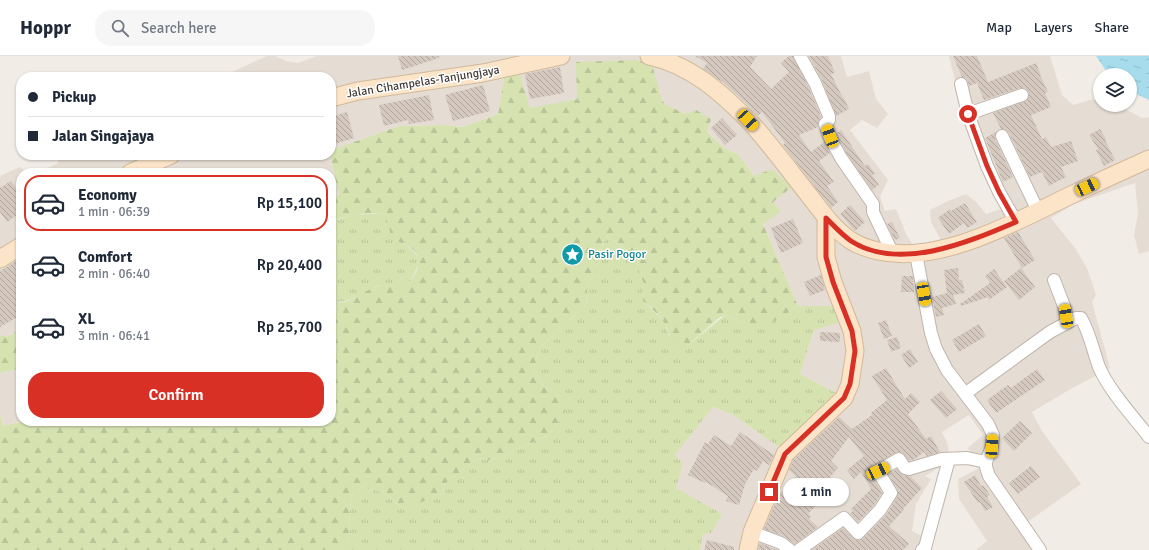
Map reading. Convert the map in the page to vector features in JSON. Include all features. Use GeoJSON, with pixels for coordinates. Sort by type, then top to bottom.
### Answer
{"type":"FeatureCollection","features":[{"type":"Feature","properties":{"kind":"main road","name":"Jalan Cihampelas-Tanjungjaya"},"geometry":{"type":"LineString","coordinates":[[336,97],[358,91],[483,73],[561,56]]}},
{"type":"Feature","properties":{"kind":"main road"},"geometry":{"type":"LineString","coordinates":[[658,57],[677,65],[702,79],[725,98],[763,136],[826,218],[852,241],[868,249],[893,254],[916,254],[956,245],[1016,222],[1149,159]]}},
{"type":"Feature","properties":{"kind":"main road"},"geometry":{"type":"LineString","coordinates":[[141,168],[160,160]]}},
{"type":"Feature","properties":{"kind":"main road"},"geometry":{"type":"LineString","coordinates":[[748,550],[752,532],[785,454],[844,398],[850,384],[855,351],[852,331],[833,282],[826,257],[826,218]]}},
{"type":"Feature","properties":{"kind":"main road"},"geometry":{"type":"LineString","coordinates":[[0,259],[16,249]]}},
{"type":"Feature","properties":{"kind":"street"},"geometry":{"type":"LineString","coordinates":[[800,56],[815,83],[829,116],[829,120],[825,124],[830,136],[851,173],[874,204],[873,212],[893,254]]}},
{"type":"Feature","properties":{"kind":"street"},"geometry":{"type":"LineString","coordinates":[[961,84],[968,114],[987,166],[999,192],[1016,222]]}},
{"type":"Feature","properties":{"kind":"street"},"geometry":{"type":"LineString","coordinates":[[968,114],[1022,95]]}},
{"type":"Feature","properties":{"kind":"street"},"geometry":{"type":"LineString","coordinates":[[1002,136],[1038,211]]}},
{"type":"Feature","properties":{"kind":"street"},"geometry":{"type":"LineString","coordinates":[[916,254],[931,333],[936,349],[947,370],[966,393],[988,424],[993,434],[992,446],[986,462],[989,476],[1034,548]]}},
{"type":"Feature","properties":{"kind":"street"},"geometry":{"type":"LineString","coordinates":[[1054,280],[1064,306],[1068,322]]}},
{"type":"Feature","properties":{"kind":"street"},"geometry":{"type":"LineString","coordinates":[[966,393],[1028,348],[1068,322],[1076,318],[1081,318],[1086,327],[1099,367],[1107,382],[1149,437]]}},
{"type":"Feature","properties":{"kind":"street"},"geometry":{"type":"LineString","coordinates":[[799,550],[844,518],[858,533],[880,510],[891,493],[878,471],[899,460],[905,468],[942,459],[967,458],[986,462]]}},
{"type":"Feature","properties":{"kind":"street"},"geometry":{"type":"LineString","coordinates":[[922,550],[926,544],[949,459]]}},
{"type":"Feature","properties":{"kind":"street"},"geometry":{"type":"LineString","coordinates":[[752,532],[781,544],[790,550]]}},
{"type":"Feature","properties":{"kind":"shaded area"},"geometry":{"type":"Polygon","coordinates":[[[267,56],[275,56],[286,61],[298,63],[317,56],[841,56],[847,77],[869,71],[876,99],[888,114],[877,128],[862,120],[850,130],[888,180],[880,197],[885,211],[896,209],[907,236],[913,245],[942,242],[931,222],[930,210],[948,201],[966,194],[977,203],[986,214],[1001,209],[972,138],[949,56],[1050,56],[1062,95],[1073,105],[1093,99],[1093,112],[1131,112],[1142,118],[1149,117],[1149,251],[1139,254],[1134,235],[1138,214],[1135,183],[1074,204],[1051,218],[1075,248],[1087,268],[1096,295],[1092,302],[1110,368],[1032,412],[1042,431],[1081,484],[1019,528],[1034,550],[976,550],[987,541],[959,499],[958,479],[979,468],[968,448],[983,435],[969,415],[942,432],[948,445],[949,455],[940,467],[925,476],[931,479],[916,504],[912,531],[922,536],[921,550],[700,550],[703,534],[676,488],[683,464],[674,455],[713,407],[733,415],[783,450],[840,395],[800,374],[814,330],[836,306],[798,306],[763,224],[780,211],[773,202],[792,187],[754,176],[739,155],[724,148],[707,130],[685,114],[665,104],[662,100],[577,99],[530,109],[519,73],[504,78],[498,114],[463,127],[444,125],[399,126],[336,148],[336,72],[232,72],[267,56]]]}},
{"type":"Feature","properties":{"kind":"shaded area"},"geometry":{"type":"Polygon","coordinates":[[[58,160],[331,160],[333,168],[48,168],[58,163],[58,160]]]}},
{"type":"Feature","properties":{"kind":"shaded area"},"geometry":{"type":"Polygon","coordinates":[[[16,169],[16,332],[7,337],[2,335],[0,336],[0,176],[16,169]]]}},
{"type":"Feature","properties":{"kind":"shaded area"},"geometry":{"type":"Polygon","coordinates":[[[336,182],[339,195],[336,196],[336,182]]]}},
{"type":"Feature","properties":{"kind":"shaded area"},"geometry":{"type":"Polygon","coordinates":[[[16,369],[16,423],[3,426],[0,414],[0,373],[16,369]]]}},
{"type":"Feature","properties":{"kind":"green space"},"geometry":{"type":"Polygon","coordinates":[[[636,60],[652,65],[662,100],[665,104],[685,114],[696,110],[711,119],[707,131],[724,148],[739,155],[754,176],[772,169],[792,187],[773,202],[781,211],[763,224],[798,306],[766,326],[745,323],[725,315],[720,317],[687,346],[680,344],[672,340],[661,318],[643,301],[644,284],[636,263],[625,249],[607,236],[598,253],[595,274],[588,282],[586,305],[540,348],[536,358],[534,368],[543,386],[561,396],[566,405],[564,416],[548,435],[498,458],[488,460],[477,458],[445,484],[442,494],[411,506],[400,506],[383,492],[361,487],[352,495],[350,506],[349,541],[341,550],[0,550],[0,414],[3,426],[16,423],[16,426],[336,426],[336,302],[350,300],[372,288],[382,285],[407,285],[417,270],[418,258],[412,249],[393,238],[386,214],[365,214],[336,220],[336,196],[339,195],[336,182],[336,168],[333,168],[331,160],[336,160],[336,148],[399,126],[444,125],[463,127],[498,114],[504,78],[519,72],[530,108],[577,99],[576,62],[636,60]]]}},
{"type":"Feature","properties":{"kind":"green space"},"geometry":{"type":"Polygon","coordinates":[[[386,214],[391,234],[395,240],[413,251],[417,257],[418,265],[411,281],[404,286],[381,285],[355,298],[336,302],[336,220],[354,215],[386,214]]]}},
{"type":"Feature","properties":{"kind":"green space"},"geometry":{"type":"Polygon","coordinates":[[[607,236],[625,249],[637,263],[644,284],[643,301],[664,321],[669,336],[687,346],[725,315],[745,323],[788,313],[798,306],[836,306],[838,323],[814,330],[800,374],[840,395],[783,450],[733,415],[713,407],[675,455],[683,464],[676,488],[722,514],[711,533],[703,534],[700,550],[341,550],[349,541],[350,506],[352,495],[361,487],[383,492],[400,506],[442,494],[445,484],[477,458],[488,460],[498,458],[548,435],[564,416],[561,396],[543,386],[534,368],[536,358],[540,348],[586,305],[588,282],[595,274],[598,253],[607,236]]]}},
{"type":"Feature","properties":{"kind":"green space"},"geometry":{"type":"Polygon","coordinates":[[[16,332],[16,369],[0,373],[0,336],[2,335],[7,337],[16,332]]]}},
{"type":"Feature","properties":{"kind":"water"},"geometry":{"type":"Polygon","coordinates":[[[1096,56],[1149,56],[1149,100],[1137,94],[1137,68],[1104,68],[1096,56]]]}},
{"type":"Feature","properties":{"kind":"building"},"geometry":{"type":"Polygon","coordinates":[[[398,56],[439,56],[439,58],[402,70],[398,56]]]}},
{"type":"Feature","properties":{"kind":"building"},"geometry":{"type":"Polygon","coordinates":[[[695,56],[757,56],[750,67],[771,89],[789,72],[781,63],[789,56],[793,56],[821,117],[818,122],[818,127],[799,135],[811,152],[824,142],[830,153],[819,161],[834,182],[827,186],[838,202],[831,208],[783,145],[785,143],[762,112],[758,116],[724,83],[703,69],[707,63],[695,56]]]}},
{"type":"Feature","properties":{"kind":"building"},"geometry":{"type":"Polygon","coordinates":[[[809,56],[828,56],[835,73],[831,74],[849,109],[836,116],[822,80],[809,56]]]}},
{"type":"Feature","properties":{"kind":"building"},"geometry":{"type":"Polygon","coordinates":[[[953,56],[977,56],[988,82],[1036,63],[1048,92],[1045,93],[1051,107],[1031,115],[1042,139],[1046,137],[1051,147],[1071,141],[1078,161],[1061,167],[1066,177],[1049,186],[1042,172],[1030,177],[1009,133],[1006,130],[1001,129],[993,113],[1027,100],[1029,96],[1027,90],[1020,88],[984,100],[977,83],[969,86],[967,79],[962,77],[953,56]]]}},
{"type":"Feature","properties":{"kind":"building"},"geometry":{"type":"Polygon","coordinates":[[[560,67],[564,93],[530,99],[525,74],[560,67]]]}},
{"type":"Feature","properties":{"kind":"building"},"geometry":{"type":"Polygon","coordinates":[[[483,85],[490,111],[453,121],[445,95],[483,85]]]}},
{"type":"Feature","properties":{"kind":"building"},"geometry":{"type":"Polygon","coordinates":[[[429,95],[434,120],[409,124],[408,120],[384,126],[379,105],[429,95]]]}},
{"type":"Feature","properties":{"kind":"building"},"geometry":{"type":"Polygon","coordinates":[[[347,112],[354,138],[336,143],[336,115],[347,112]]]}},
{"type":"Feature","properties":{"kind":"building"},"geometry":{"type":"Polygon","coordinates":[[[722,118],[737,135],[725,145],[711,128],[722,118]]]}},
{"type":"Feature","properties":{"kind":"building"},"geometry":{"type":"Polygon","coordinates":[[[1100,129],[1115,160],[1104,166],[1096,150],[1098,149],[1089,135],[1100,129]]]}},
{"type":"Feature","properties":{"kind":"building"},"geometry":{"type":"Polygon","coordinates":[[[841,130],[865,166],[868,164],[875,174],[872,175],[879,185],[872,190],[847,154],[836,134],[841,130]]]}},
{"type":"Feature","properties":{"kind":"building"},"geometry":{"type":"Polygon","coordinates":[[[996,132],[995,139],[1013,177],[1003,182],[985,138],[996,132]]]}},
{"type":"Feature","properties":{"kind":"building"},"geometry":{"type":"Polygon","coordinates":[[[11,181],[16,188],[16,216],[7,222],[0,212],[0,188],[11,181]]]}},
{"type":"Feature","properties":{"kind":"building"},"geometry":{"type":"Polygon","coordinates":[[[965,203],[977,222],[967,228],[964,223],[949,234],[938,218],[950,209],[951,211],[965,203]]]}},
{"type":"Feature","properties":{"kind":"building"},"geometry":{"type":"Polygon","coordinates":[[[850,205],[865,222],[855,231],[840,214],[850,205]]]}},
{"type":"Feature","properties":{"kind":"building"},"geometry":{"type":"Polygon","coordinates":[[[793,219],[803,243],[781,253],[771,228],[793,219]]]}},
{"type":"Feature","properties":{"kind":"building"},"geometry":{"type":"Polygon","coordinates":[[[892,222],[900,238],[895,240],[887,224],[892,222]]]}},
{"type":"Feature","properties":{"kind":"building"},"geometry":{"type":"Polygon","coordinates":[[[1018,232],[1035,260],[1022,268],[1004,238],[1018,232]]]}},
{"type":"Feature","properties":{"kind":"building"},"geometry":{"type":"Polygon","coordinates":[[[16,261],[16,318],[0,327],[0,271],[16,261]]]}},
{"type":"Feature","properties":{"kind":"building"},"geometry":{"type":"Polygon","coordinates":[[[958,268],[959,280],[962,280],[965,293],[953,295],[956,304],[942,308],[944,315],[936,317],[932,297],[947,293],[944,270],[958,268]]]}},
{"type":"Feature","properties":{"kind":"building"},"geometry":{"type":"Polygon","coordinates":[[[1021,268],[1035,287],[1019,300],[1004,281],[1021,268]]]}},
{"type":"Feature","properties":{"kind":"building"},"geometry":{"type":"Polygon","coordinates":[[[994,269],[1007,287],[989,300],[988,297],[961,306],[960,304],[990,283],[985,276],[994,269]]]}},
{"type":"Feature","properties":{"kind":"building"},"geometry":{"type":"Polygon","coordinates":[[[821,275],[825,290],[810,296],[804,282],[821,275]]]}},
{"type":"Feature","properties":{"kind":"building"},"geometry":{"type":"Polygon","coordinates":[[[902,276],[913,276],[914,292],[901,292],[902,276]]]}},
{"type":"Feature","properties":{"kind":"building"},"geometry":{"type":"Polygon","coordinates":[[[886,320],[892,336],[884,339],[878,323],[886,320]]]}},
{"type":"Feature","properties":{"kind":"building"},"geometry":{"type":"Polygon","coordinates":[[[979,324],[986,336],[959,352],[952,340],[979,324]]]}},
{"type":"Feature","properties":{"kind":"building"},"geometry":{"type":"Polygon","coordinates":[[[820,332],[840,333],[840,342],[820,341],[820,332]]]}},
{"type":"Feature","properties":{"kind":"building"},"geometry":{"type":"Polygon","coordinates":[[[897,337],[901,348],[891,352],[887,340],[897,337]]]}},
{"type":"Feature","properties":{"kind":"building"},"geometry":{"type":"Polygon","coordinates":[[[910,349],[918,362],[909,368],[901,355],[910,349]]]}},
{"type":"Feature","properties":{"kind":"building"},"geometry":{"type":"Polygon","coordinates":[[[886,368],[905,399],[911,393],[920,402],[908,414],[926,439],[931,436],[940,452],[927,456],[924,452],[915,459],[909,461],[903,453],[898,452],[874,465],[871,468],[871,474],[882,493],[874,505],[858,522],[850,513],[853,511],[851,509],[871,489],[861,472],[854,479],[847,470],[864,456],[849,437],[831,461],[838,468],[826,482],[832,489],[808,514],[811,516],[809,519],[818,527],[795,544],[784,536],[764,529],[781,490],[782,492],[796,476],[789,470],[793,460],[839,417],[852,429],[872,415],[871,413],[887,400],[872,376],[886,368]]]}},
{"type":"Feature","properties":{"kind":"building"},"geometry":{"type":"Polygon","coordinates":[[[1037,369],[1045,380],[996,413],[987,400],[1008,385],[1011,388],[1037,369]]]}},
{"type":"Feature","properties":{"kind":"building"},"geometry":{"type":"Polygon","coordinates":[[[941,391],[957,409],[946,418],[930,400],[941,391]]]}},
{"type":"Feature","properties":{"kind":"building"},"geometry":{"type":"Polygon","coordinates":[[[1020,421],[1032,433],[1014,451],[1002,438],[1020,421]]]}},
{"type":"Feature","properties":{"kind":"building"},"geometry":{"type":"Polygon","coordinates":[[[740,432],[774,455],[769,465],[763,461],[757,471],[754,469],[745,484],[739,505],[726,501],[728,496],[706,482],[705,483],[688,475],[705,442],[708,444],[714,435],[731,446],[740,432]]]}},
{"type":"Feature","properties":{"kind":"building"},"geometry":{"type":"Polygon","coordinates":[[[1031,466],[1040,477],[1018,494],[1009,483],[1031,466]]]}},
{"type":"Feature","properties":{"kind":"building"},"geometry":{"type":"Polygon","coordinates":[[[897,469],[903,475],[910,476],[922,488],[889,526],[909,544],[903,550],[812,550],[843,528],[856,540],[863,538],[886,515],[897,497],[898,490],[888,474],[897,469]]]}},
{"type":"Feature","properties":{"kind":"building"},"geometry":{"type":"Polygon","coordinates":[[[975,475],[981,486],[983,485],[990,495],[987,497],[993,507],[985,511],[980,502],[978,503],[964,482],[975,475]]]}},
{"type":"Feature","properties":{"kind":"building"},"geometry":{"type":"Polygon","coordinates":[[[707,540],[734,547],[734,550],[704,550],[707,540]]]}},
{"type":"Feature","properties":{"kind":"building"},"geometry":{"type":"Polygon","coordinates":[[[760,543],[777,550],[758,549],[760,543]]]}},
{"type":"Feature","properties":{"kind":"place","name":"Pasir Pogor"},"geometry":{"type":"Point","coordinates":[573,254]}},
{"type":"Feature","properties":{"kind":"route"},"geometry":{"type":"LineString","coordinates":[[769,492],[785,454],[800,438],[844,398],[850,384],[855,351],[852,331],[833,282],[826,257],[826,218],[840,232],[852,241],[868,249],[893,254],[916,254],[956,245],[978,238],[1016,222],[999,192],[987,166],[968,114]]}}]}
